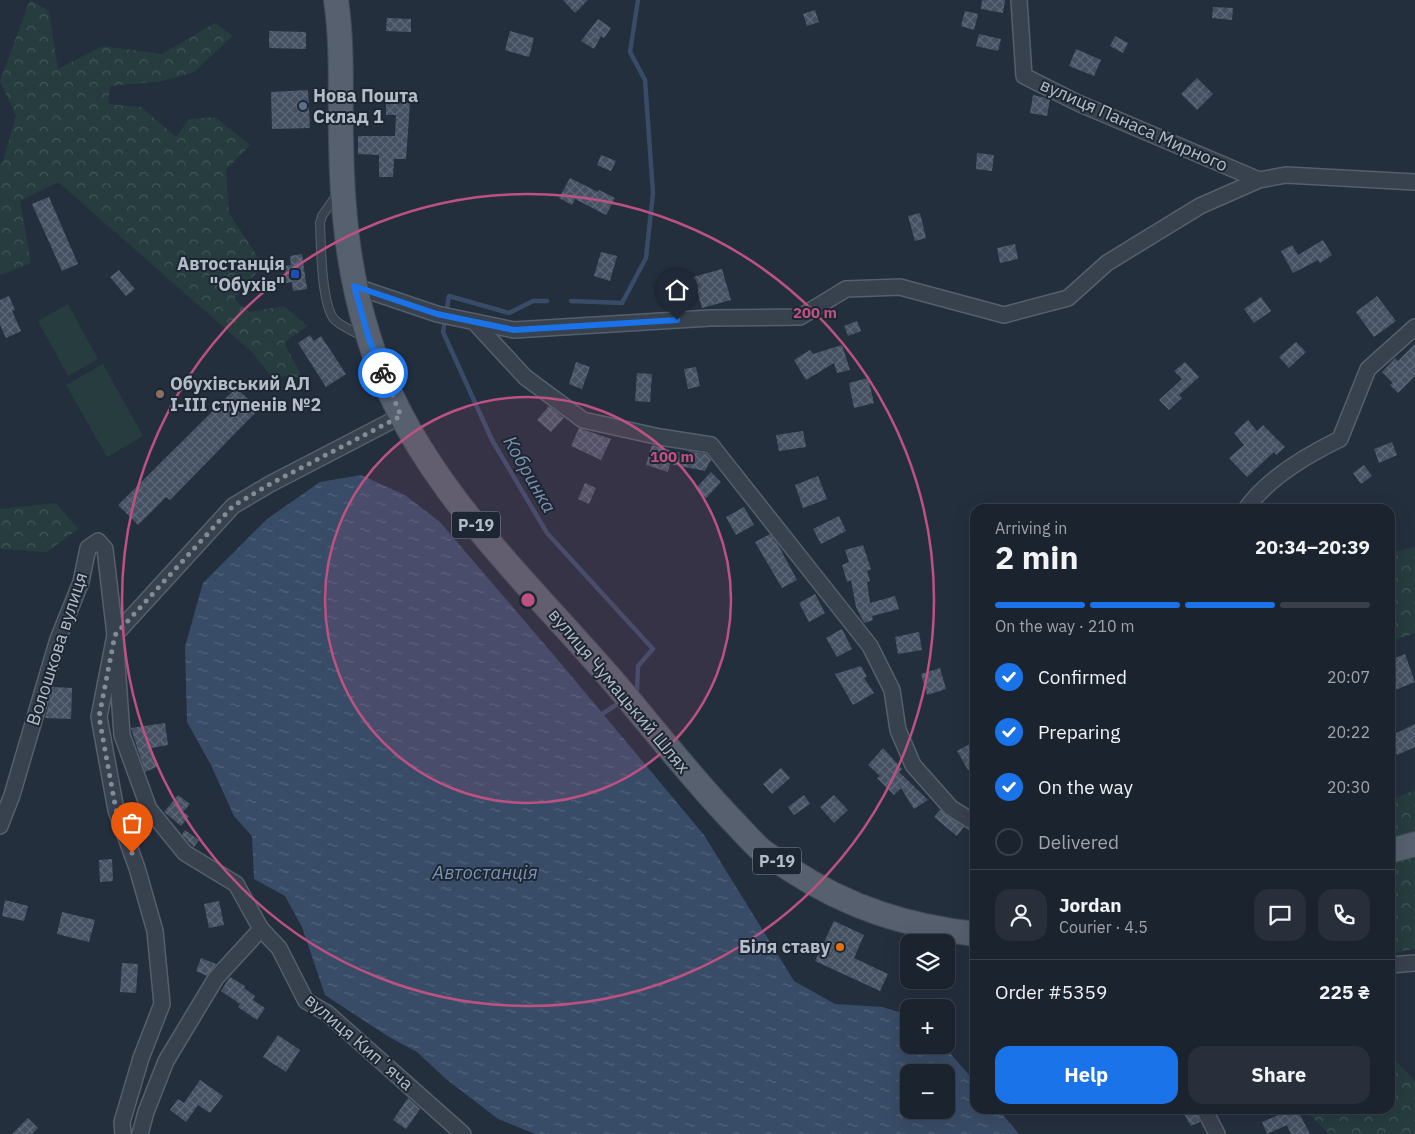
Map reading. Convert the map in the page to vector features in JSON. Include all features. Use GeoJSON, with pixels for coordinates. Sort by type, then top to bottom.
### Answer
{"type":"FeatureCollection","features":[{"type":"Feature","properties":{"kind":"main road","name":"вулиця Чумацький Шлях"},"geometry":{"type":"LineString","coordinates":[[336,0],[340,48],[342,186],[346,239],[354,286],[369,339],[401,416],[425,459],[477,527],[626,696],[698,784],[762,850],[814,885],[870,912],[919,926],[970,933]]}},
{"type":"Feature","properties":{"kind":"main road"},"geometry":{"type":"LineString","coordinates":[[1395,850],[1415,844]]}},
{"type":"Feature","properties":{"kind":"street","name":"вулиця Панаса Мирного"},"geometry":{"type":"LineString","coordinates":[[1019,0],[1024,76],[1078,103],[1259,180]]}},
{"type":"Feature","properties":{"kind":"street"},"geometry":{"type":"LineString","coordinates":[[354,286],[437,314],[476,324],[514,330],[710,318],[800,317],[846,289],[900,287],[1004,315],[1068,298],[1107,263],[1200,206],[1259,180],[1286,174],[1415,182]]}},
{"type":"Feature","properties":{"kind":"street"},"geometry":{"type":"LineString","coordinates":[[476,324],[525,377],[583,420],[660,437],[711,445],[870,646],[892,690],[898,730],[913,765],[951,808],[970,820]]}},
{"type":"Feature","properties":{"kind":"street"},"geometry":{"type":"LineString","coordinates":[[1249,504],[1252,499],[1305,456],[1340,439],[1368,369],[1415,327]]}},
{"type":"Feature","properties":{"kind":"street"},"geometry":{"type":"LineString","coordinates":[[123,1134],[122,1122],[141,1058],[162,1004],[155,931],[137,868],[116,810],[99,717],[115,635],[233,506],[270,484],[401,416]]}},
{"type":"Feature","properties":{"kind":"street","name":"Волошкова вулиця"},"geometry":{"type":"LineString","coordinates":[[0,826],[12,795],[58,639],[82,582],[88,548],[98,541],[105,549],[115,635]]}},
{"type":"Feature","properties":{"kind":"street","name":"вулиця Кипʼяча"},"geometry":{"type":"LineString","coordinates":[[115,635],[122,734],[149,809],[185,853],[236,884],[261,930],[279,948],[306,1001],[327,1013],[463,1134]]}},
{"type":"Feature","properties":{"kind":"street"},"geometry":{"type":"LineString","coordinates":[[140,1134],[146,1112],[171,1053],[216,978],[261,930]]}},
{"type":"Feature","properties":{"kind":"street"},"geometry":{"type":"LineString","coordinates":[[1395,965],[1415,963]]}},
{"type":"Feature","properties":{"kind":"street"},"geometry":{"type":"LineString","coordinates":[[1207,1114],[1217,1134]]}},
{"type":"Feature","properties":{"kind":"lane"},"geometry":{"type":"LineString","coordinates":[[342,186],[322,216],[320,223],[322,271],[330,312],[334,320],[369,339]]}},
{"type":"Feature","properties":{"kind":"green space"},"geometry":{"type":"Polygon","coordinates":[[[30,0],[49,11],[58,69],[102,46],[162,54],[215,23],[233,36],[194,72],[163,81],[110,86],[108,104],[141,107],[176,137],[189,119],[215,117],[250,145],[226,170],[229,213],[263,265],[234,299],[249,312],[284,306],[307,326],[284,343],[303,378],[270,375],[252,352],[58,182],[20,201],[31,263],[0,275],[0,164],[3,162],[16,116],[0,81],[30,0]]]}},
{"type":"Feature","properties":{"kind":"green space"},"geometry":{"type":"Polygon","coordinates":[[[68,304],[98,359],[68,376],[38,321],[68,304]]]}},
{"type":"Feature","properties":{"kind":"green space"},"geometry":{"type":"Polygon","coordinates":[[[103,364],[143,436],[107,457],[66,385],[103,364]]]}},
{"type":"Feature","properties":{"kind":"green space"},"geometry":{"type":"Polygon","coordinates":[[[56,503],[78,529],[47,552],[0,549],[0,509],[56,503]]]}},
{"type":"Feature","properties":{"kind":"green space"},"geometry":{"type":"Polygon","coordinates":[[[1415,547],[1415,633],[1395,640],[1395,552],[1415,547]]]}},
{"type":"Feature","properties":{"kind":"green space"},"geometry":{"type":"Polygon","coordinates":[[[1415,790],[1415,949],[1395,952],[1395,798],[1415,790]]]}},
{"type":"Feature","properties":{"kind":"green space"},"geometry":{"type":"Polygon","coordinates":[[[1395,1060],[1415,1081],[1415,1134],[1329,1134],[1309,1114],[1395,1114],[1395,1060]]]}},
{"type":"Feature","properties":{"kind":"water","name":"Автостанція"},"geometry":{"type":"Polygon","coordinates":[[[361,475],[405,495],[440,522],[704,835],[794,981],[835,1004],[882,1007],[900,1012],[900,1054],[951,1054],[970,1076],[970,1114],[1002,1114],[1019,1134],[535,1134],[498,1119],[446,1079],[417,1052],[389,1037],[325,995],[302,927],[285,896],[254,879],[252,836],[234,816],[211,765],[187,722],[185,647],[203,583],[267,519],[320,482],[361,475]]]}},
{"type":"Feature","properties":{"kind":"building"},"geometry":{"type":"Polygon","coordinates":[[[563,0],[588,0],[575,13],[563,0]]]}},
{"type":"Feature","properties":{"kind":"building"},"geometry":{"type":"Polygon","coordinates":[[[982,0],[1005,0],[1003,13],[981,9],[982,0]]]}},
{"type":"Feature","properties":{"kind":"building"},"geometry":{"type":"Polygon","coordinates":[[[1213,7],[1233,8],[1232,20],[1212,18],[1213,7]]]}},
{"type":"Feature","properties":{"kind":"building"},"geometry":{"type":"Polygon","coordinates":[[[815,10],[819,22],[807,26],[803,14],[815,10]]]}},
{"type":"Feature","properties":{"kind":"building"},"geometry":{"type":"Polygon","coordinates":[[[965,11],[978,14],[974,30],[961,26],[965,11]]]}},
{"type":"Feature","properties":{"kind":"building"},"geometry":{"type":"Polygon","coordinates":[[[387,18],[411,19],[411,32],[386,31],[387,18]]]}},
{"type":"Feature","properties":{"kind":"building"},"geometry":{"type":"Polygon","coordinates":[[[598,19],[611,28],[604,38],[601,36],[594,49],[581,41],[598,19]]]}},
{"type":"Feature","properties":{"kind":"building"},"geometry":{"type":"Polygon","coordinates":[[[269,31],[306,32],[306,49],[269,48],[269,31]]]}},
{"type":"Feature","properties":{"kind":"building"},"geometry":{"type":"Polygon","coordinates":[[[510,31],[534,38],[529,57],[505,50],[510,31]]]}},
{"type":"Feature","properties":{"kind":"building"},"geometry":{"type":"Polygon","coordinates":[[[979,34],[1001,39],[998,51],[976,46],[979,34]]]}},
{"type":"Feature","properties":{"kind":"building"},"geometry":{"type":"Polygon","coordinates":[[[1115,36],[1128,43],[1123,53],[1110,46],[1115,36]]]}},
{"type":"Feature","properties":{"kind":"building"},"geometry":{"type":"Polygon","coordinates":[[[1076,49],[1101,60],[1094,76],[1069,66],[1076,49]]]}},
{"type":"Feature","properties":{"kind":"building"},"geometry":{"type":"Polygon","coordinates":[[[1197,78],[1213,94],[1197,110],[1181,94],[1197,78]]]}},
{"type":"Feature","properties":{"kind":"building"},"geometry":{"type":"Polygon","coordinates":[[[308,90],[310,128],[272,129],[271,92],[308,90]]]}},
{"type":"Feature","properties":{"kind":"building"},"geometry":{"type":"Polygon","coordinates":[[[1033,95],[1050,99],[1047,116],[1030,113],[1033,95]]]}},
{"type":"Feature","properties":{"kind":"building"},"geometry":{"type":"Polygon","coordinates":[[[386,102],[410,103],[406,159],[394,159],[393,177],[379,177],[379,155],[358,154],[358,136],[395,136],[396,115],[386,115],[386,102]]]}},
{"type":"Feature","properties":{"kind":"building"},"geometry":{"type":"Polygon","coordinates":[[[977,153],[994,155],[992,171],[976,169],[977,153]]]}},
{"type":"Feature","properties":{"kind":"building"},"geometry":{"type":"Polygon","coordinates":[[[601,155],[616,161],[611,171],[597,165],[601,155]]]}},
{"type":"Feature","properties":{"kind":"building"},"geometry":{"type":"Polygon","coordinates":[[[570,178],[615,198],[606,215],[575,199],[572,205],[559,198],[570,178]]]}},
{"type":"Feature","properties":{"kind":"building"},"geometry":{"type":"Polygon","coordinates":[[[49,197],[78,264],[62,271],[32,204],[49,197]]]}},
{"type":"Feature","properties":{"kind":"building"},"geometry":{"type":"Polygon","coordinates":[[[920,213],[926,238],[915,241],[908,216],[920,213]]]}},
{"type":"Feature","properties":{"kind":"building"},"geometry":{"type":"Polygon","coordinates":[[[1323,240],[1332,255],[1320,263],[1318,260],[1293,273],[1281,251],[1292,245],[1298,255],[1323,240]]]}},
{"type":"Feature","properties":{"kind":"building"},"geometry":{"type":"Polygon","coordinates":[[[1015,244],[1018,259],[1000,263],[997,248],[1015,244]]]}},
{"type":"Feature","properties":{"kind":"building"},"geometry":{"type":"Polygon","coordinates":[[[601,252],[617,256],[610,281],[594,276],[601,252]]]}},
{"type":"Feature","properties":{"kind":"building","name":"Автостанція \"Обухів\""},"geometry":{"type":"Polygon","coordinates":[[[302,254],[307,289],[293,291],[292,282],[286,283],[284,266],[291,265],[290,256],[302,254]]]}},
{"type":"Feature","properties":{"kind":"building"},"geometry":{"type":"Polygon","coordinates":[[[722,269],[731,300],[702,308],[693,277],[722,269]]]}},
{"type":"Feature","properties":{"kind":"building"},"geometry":{"type":"Polygon","coordinates":[[[119,270],[135,289],[126,296],[110,277],[119,270]]]}},
{"type":"Feature","properties":{"kind":"building"},"geometry":{"type":"Polygon","coordinates":[[[9,296],[15,310],[12,311],[21,331],[6,338],[0,325],[0,300],[9,296]]]}},
{"type":"Feature","properties":{"kind":"building"},"geometry":{"type":"Polygon","coordinates":[[[1377,296],[1396,321],[1374,337],[1356,312],[1377,296]]]}},
{"type":"Feature","properties":{"kind":"building"},"geometry":{"type":"Polygon","coordinates":[[[1261,297],[1271,311],[1254,323],[1244,309],[1261,297]]]}},
{"type":"Feature","properties":{"kind":"building"},"geometry":{"type":"Polygon","coordinates":[[[857,321],[861,331],[848,336],[844,326],[857,321]]]}},
{"type":"Feature","properties":{"kind":"building"},"geometry":{"type":"Polygon","coordinates":[[[310,335],[314,341],[321,336],[346,374],[326,387],[298,343],[310,335]]]}},
{"type":"Feature","properties":{"kind":"building"},"geometry":{"type":"Polygon","coordinates":[[[1296,342],[1306,352],[1289,368],[1279,357],[1296,342]]]}},
{"type":"Feature","properties":{"kind":"building"},"geometry":{"type":"Polygon","coordinates":[[[1415,344],[1415,376],[1398,393],[1390,385],[1393,383],[1382,372],[1395,358],[1398,361],[1415,344]]]}},
{"type":"Feature","properties":{"kind":"building"},"geometry":{"type":"Polygon","coordinates":[[[842,345],[850,370],[837,373],[834,363],[806,380],[794,360],[810,350],[813,354],[842,345]]]}},
{"type":"Feature","properties":{"kind":"building"},"geometry":{"type":"Polygon","coordinates":[[[576,362],[590,367],[582,389],[569,384],[576,362]]]}},
{"type":"Feature","properties":{"kind":"building"},"geometry":{"type":"Polygon","coordinates":[[[1185,362],[1199,377],[1179,395],[1182,398],[1169,410],[1159,400],[1182,379],[1174,371],[1185,362]]]}},
{"type":"Feature","properties":{"kind":"building"},"geometry":{"type":"Polygon","coordinates":[[[696,367],[700,386],[688,389],[684,369],[696,367]]]}},
{"type":"Feature","properties":{"kind":"building"},"geometry":{"type":"Polygon","coordinates":[[[637,373],[652,374],[650,402],[635,401],[637,373]]]}},
{"type":"Feature","properties":{"kind":"building"},"geometry":{"type":"Polygon","coordinates":[[[868,378],[874,403],[854,408],[849,383],[868,378]]]}},
{"type":"Feature","properties":{"kind":"building"},"geometry":{"type":"Polygon","coordinates":[[[236,388],[259,409],[170,500],[166,497],[138,525],[118,505],[236,388]]]}},
{"type":"Feature","properties":{"kind":"building"},"geometry":{"type":"Polygon","coordinates":[[[549,406],[564,418],[551,432],[537,420],[549,406]]]}},
{"type":"Feature","properties":{"kind":"building"},"geometry":{"type":"Polygon","coordinates":[[[1248,420],[1257,431],[1263,425],[1285,447],[1276,455],[1274,452],[1247,477],[1229,458],[1244,445],[1234,433],[1248,420]]]}},
{"type":"Feature","properties":{"kind":"building"},"geometry":{"type":"Polygon","coordinates":[[[579,428],[611,439],[601,460],[571,446],[579,428]]]}},
{"type":"Feature","properties":{"kind":"building"},"geometry":{"type":"Polygon","coordinates":[[[803,431],[806,447],[779,451],[776,435],[803,431]]]}},
{"type":"Feature","properties":{"kind":"building"},"geometry":{"type":"Polygon","coordinates":[[[1392,442],[1397,455],[1379,463],[1374,449],[1392,442]]]}},
{"type":"Feature","properties":{"kind":"building"},"geometry":{"type":"Polygon","coordinates":[[[652,445],[688,455],[689,451],[706,454],[711,460],[705,471],[670,464],[668,472],[646,465],[652,445]]]}},
{"type":"Feature","properties":{"kind":"building"},"geometry":{"type":"Polygon","coordinates":[[[1364,465],[1372,476],[1361,484],[1353,473],[1364,465]]]}},
{"type":"Feature","properties":{"kind":"building"},"geometry":{"type":"Polygon","coordinates":[[[711,472],[721,482],[706,498],[696,488],[711,472]]]}},
{"type":"Feature","properties":{"kind":"building"},"geometry":{"type":"Polygon","coordinates":[[[818,476],[827,499],[803,508],[795,485],[818,476]]]}},
{"type":"Feature","properties":{"kind":"building"},"geometry":{"type":"Polygon","coordinates":[[[585,483],[596,488],[589,504],[578,499],[585,483]]]}},
{"type":"Feature","properties":{"kind":"building"},"geometry":{"type":"Polygon","coordinates":[[[744,507],[754,525],[736,535],[726,517],[744,507]]]}},
{"type":"Feature","properties":{"kind":"building"},"geometry":{"type":"Polygon","coordinates":[[[839,516],[846,531],[821,544],[813,529],[839,516]]]}},
{"type":"Feature","properties":{"kind":"building"},"geometry":{"type":"Polygon","coordinates":[[[770,534],[797,580],[782,588],[755,542],[770,534]]]}},
{"type":"Feature","properties":{"kind":"building"},"geometry":{"type":"Polygon","coordinates":[[[863,545],[871,569],[867,571],[870,581],[867,582],[870,603],[895,596],[899,609],[872,616],[873,620],[864,623],[856,607],[851,580],[847,582],[842,565],[849,562],[845,550],[863,545]]]}},
{"type":"Feature","properties":{"kind":"building"},"geometry":{"type":"Polygon","coordinates":[[[815,594],[825,613],[809,622],[799,603],[815,594]]]}},
{"type":"Feature","properties":{"kind":"building"},"geometry":{"type":"Polygon","coordinates":[[[842,629],[852,649],[837,657],[826,638],[842,629]]]}},
{"type":"Feature","properties":{"kind":"building"},"geometry":{"type":"Polygon","coordinates":[[[919,632],[922,650],[898,654],[895,637],[919,632]]]}},
{"type":"Feature","properties":{"kind":"building"},"geometry":{"type":"Polygon","coordinates":[[[1405,654],[1415,682],[1395,690],[1395,658],[1405,654]]]}},
{"type":"Feature","properties":{"kind":"building"},"geometry":{"type":"Polygon","coordinates":[[[861,666],[867,677],[864,678],[874,693],[853,705],[835,674],[861,666]]]}},
{"type":"Feature","properties":{"kind":"building"},"geometry":{"type":"Polygon","coordinates":[[[940,668],[946,689],[927,695],[921,674],[940,668]]]}},
{"type":"Feature","properties":{"kind":"building"},"geometry":{"type":"Polygon","coordinates":[[[53,687],[72,688],[71,719],[45,718],[53,687]]]}},
{"type":"Feature","properties":{"kind":"building"},"geometry":{"type":"Polygon","coordinates":[[[165,723],[168,745],[151,748],[159,766],[145,772],[131,728],[165,723]]]}},
{"type":"Feature","properties":{"kind":"building"},"geometry":{"type":"Polygon","coordinates":[[[1415,724],[1415,747],[1397,755],[1395,734],[1415,724]]]}},
{"type":"Feature","properties":{"kind":"building"},"geometry":{"type":"Polygon","coordinates":[[[970,744],[970,769],[968,770],[957,751],[970,744]]]}},
{"type":"Feature","properties":{"kind":"building"},"geometry":{"type":"Polygon","coordinates":[[[883,748],[902,769],[899,772],[928,800],[914,809],[901,788],[894,795],[877,778],[880,776],[868,765],[883,748]]]}},
{"type":"Feature","properties":{"kind":"building"},"geometry":{"type":"Polygon","coordinates":[[[781,768],[790,778],[772,794],[763,784],[781,768]]]}},
{"type":"Feature","properties":{"kind":"building"},"geometry":{"type":"Polygon","coordinates":[[[178,795],[190,804],[183,812],[189,816],[181,826],[164,812],[178,795]]]}},
{"type":"Feature","properties":{"kind":"building"},"geometry":{"type":"Polygon","coordinates":[[[804,795],[810,804],[794,815],[788,807],[804,795]]]}},
{"type":"Feature","properties":{"kind":"building"},"geometry":{"type":"Polygon","coordinates":[[[834,795],[848,810],[834,823],[820,807],[834,795]]]}},
{"type":"Feature","properties":{"kind":"building"},"geometry":{"type":"Polygon","coordinates":[[[940,810],[964,827],[957,836],[934,817],[940,810]]]}},
{"type":"Feature","properties":{"kind":"building"},"geometry":{"type":"Polygon","coordinates":[[[185,830],[199,840],[194,847],[182,835],[185,830]]]}},
{"type":"Feature","properties":{"kind":"building"},"geometry":{"type":"Polygon","coordinates":[[[112,859],[113,881],[100,882],[99,860],[112,859]]]}},
{"type":"Feature","properties":{"kind":"building"},"geometry":{"type":"Polygon","coordinates":[[[5,900],[28,906],[24,921],[2,916],[5,900]]]}},
{"type":"Feature","properties":{"kind":"building"},"geometry":{"type":"Polygon","coordinates":[[[219,901],[224,925],[209,928],[204,904],[219,901]]]}},
{"type":"Feature","properties":{"kind":"building"},"geometry":{"type":"Polygon","coordinates":[[[62,912],[95,920],[89,942],[57,934],[62,912]]]}},
{"type":"Feature","properties":{"kind":"building","name":"Біля ставу"},"geometry":{"type":"Polygon","coordinates":[[[834,921],[864,935],[854,958],[888,974],[880,991],[815,961],[834,921]]]}},
{"type":"Feature","properties":{"kind":"building"},"geometry":{"type":"Polygon","coordinates":[[[201,958],[216,964],[207,976],[196,971],[201,958]]]}},
{"type":"Feature","properties":{"kind":"building"},"geometry":{"type":"Polygon","coordinates":[[[122,963],[138,964],[136,993],[120,992],[122,963]]]}},
{"type":"Feature","properties":{"kind":"building"},"geometry":{"type":"Polygon","coordinates":[[[230,977],[245,986],[244,988],[255,996],[253,1000],[265,1008],[257,1020],[238,1007],[240,1004],[221,991],[230,977]]]}},
{"type":"Feature","properties":{"kind":"building"},"geometry":{"type":"Polygon","coordinates":[[[278,1035],[300,1050],[286,1072],[263,1057],[278,1035]]]}},
{"type":"Feature","properties":{"kind":"building"},"geometry":{"type":"Polygon","coordinates":[[[200,1080],[223,1096],[210,1113],[198,1105],[186,1122],[170,1110],[178,1099],[184,1103],[200,1080]]]}},
{"type":"Feature","properties":{"kind":"building"},"geometry":{"type":"Polygon","coordinates":[[[408,1098],[420,1109],[406,1129],[393,1120],[408,1098]]]}},
{"type":"Feature","properties":{"kind":"building"},"geometry":{"type":"Polygon","coordinates":[[[1184,1114],[1197,1114],[1200,1122],[1191,1126],[1184,1114]]]}},
{"type":"Feature","properties":{"kind":"building"},"geometry":{"type":"Polygon","coordinates":[[[1281,1114],[1300,1114],[1310,1134],[1291,1134],[1287,1125],[1267,1134],[1262,1122],[1281,1114]]]}},
{"type":"Feature","properties":{"kind":"building"},"geometry":{"type":"Polygon","coordinates":[[[28,1118],[38,1128],[32,1134],[12,1134],[28,1118]]]}},
{"type":"Feature","properties":{"kind":"waterway","name":"Кобринка"},"geometry":{"type":"LineString","coordinates":[[571,301],[622,303],[646,258],[653,193],[645,80],[630,52],[638,0]]}},
{"type":"Feature","properties":{"kind":"waterway","name":"Кобринка"},"geometry":{"type":"LineString","coordinates":[[547,301],[533,301],[509,313],[449,296],[443,332],[492,440],[547,533],[653,649],[638,666],[637,690],[632,693]]}},
{"type":"Feature","properties":{"kind":"waterway","name":"Кобринка"},"geometry":{"type":"LineString","coordinates":[[602,714],[622,701]]}},
{"type":"Feature","properties":{"kind":"way so far"},"geometry":{"type":"LineString","coordinates":[[132,853],[116,810],[99,717],[115,635],[233,506],[270,484],[401,416],[383,373]]}},
{"type":"Feature","properties":{"kind":"place","name":"Нова Пошта Склад 1"},"geometry":{"type":"Point","coordinates":[303,106]}},
{"type":"Feature","properties":{"kind":"place","name":"Автостанція \"Обухів\""},"geometry":{"type":"Point","coordinates":[295,274]}},
{"type":"Feature","properties":{"kind":"place","name":"Обухівський АЛ І-ІІІ ступенів №2"},"geometry":{"type":"Point","coordinates":[160,394]}},
{"type":"Feature","properties":{"kind":"place","name":"Біля ставу"},"geometry":{"type":"Point","coordinates":[840,947]}},
{"type":"Feature","properties":{"kind":"route"},"geometry":{"type":"LineString","coordinates":[[383,373],[369,339],[354,286],[437,314],[476,324],[514,330],[677,320]]}}]}
